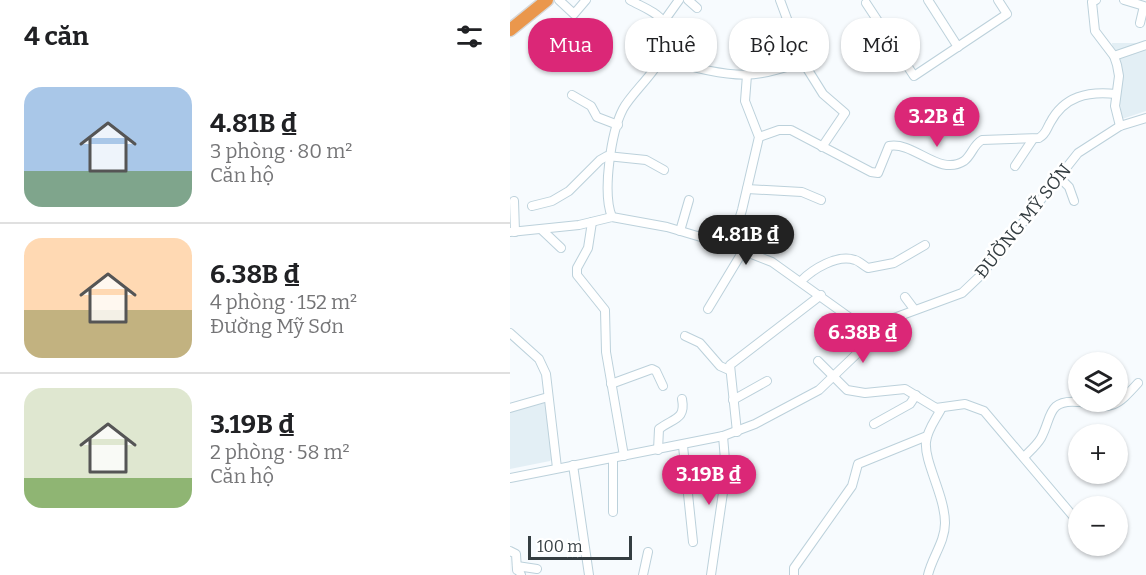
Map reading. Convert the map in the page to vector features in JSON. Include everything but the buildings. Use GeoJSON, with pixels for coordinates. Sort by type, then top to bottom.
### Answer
{"type":"FeatureCollection","features":[{"type":"Feature","properties":{"kind":"highway"},"geometry":{"type":"LineString","coordinates":[[511,27],[547,0]]}},
{"type":"Feature","properties":{"kind":"street"},"geometry":{"type":"LineString","coordinates":[[559,0],[574,14],[586,0]]}},
{"type":"Feature","properties":{"kind":"street"},"geometry":{"type":"LineString","coordinates":[[630,0],[659,18]]}},
{"type":"Feature","properties":{"kind":"street"},"geometry":{"type":"LineString","coordinates":[[666,18],[679,0]]}},
{"type":"Feature","properties":{"kind":"street"},"geometry":{"type":"LineString","coordinates":[[688,0],[697,8]]}},
{"type":"Feature","properties":{"kind":"street"},"geometry":{"type":"LineString","coordinates":[[780,0],[787,18]]}},
{"type":"Feature","properties":{"kind":"street"},"geometry":{"type":"LineString","coordinates":[[928,0],[958,47]]}},
{"type":"Feature","properties":{"kind":"street"},"geometry":{"type":"LineString","coordinates":[[866,3],[914,76],[1007,14],[998,0]]}},
{"type":"Feature","properties":{"kind":"street"},"geometry":{"type":"LineString","coordinates":[[1096,0],[1092,2],[1094,27],[1114,56],[1119,76],[1115,106],[1120,126]]}},
{"type":"Feature","properties":{"kind":"street"},"geometry":{"type":"LineString","coordinates":[[1124,0],[1144,6],[1140,23]]}},
{"type":"Feature","properties":{"kind":"street"},"geometry":{"type":"LineString","coordinates":[[1114,56],[1146,45]]}},
{"type":"Feature","properties":{"kind":"street"},"geometry":{"type":"LineString","coordinates":[[717,71],[747,75],[767,72]]}},
{"type":"Feature","properties":{"kind":"street"},"geometry":{"type":"LineString","coordinates":[[612,216],[607,194],[618,125],[627,102],[652,72]]}},
{"type":"Feature","properties":{"kind":"street"},"geometry":{"type":"LineString","coordinates":[[809,72],[823,94],[845,113],[822,147]]}},
{"type":"Feature","properties":{"kind":"street"},"geometry":{"type":"LineString","coordinates":[[731,246],[759,137],[746,107],[747,75]]}},
{"type":"Feature","properties":{"kind":"street"},"geometry":{"type":"LineString","coordinates":[[759,137],[779,130],[791,130],[878,173],[886,148],[891,145],[910,147],[937,163],[963,162],[975,145],[982,140],[1033,139],[1044,136],[1059,109],[1073,98],[1103,92],[1116,94]]}},
{"type":"Feature","properties":{"kind":"street"},"geometry":{"type":"LineString","coordinates":[[572,95],[591,106],[597,117],[618,125]]}},
{"type":"Feature","properties":{"kind":"street","name":"ĐƯỜNG MỸ SƠN"},"geometry":{"type":"LineString","coordinates":[[510,478],[683,446],[723,436],[737,432],[804,400],[832,378],[894,318],[914,309],[950,299],[972,284],[1078,153],[1120,126],[1146,120]]}},
{"type":"Feature","properties":{"kind":"street"},"geometry":{"type":"LineString","coordinates":[[1015,166],[1033,139]]}},
{"type":"Feature","properties":{"kind":"street"},"geometry":{"type":"LineString","coordinates":[[532,206],[552,201],[569,191],[600,160],[612,156],[646,160],[664,171]]}},
{"type":"Feature","properties":{"kind":"street"},"geometry":{"type":"LineString","coordinates":[[1058,176],[1072,191],[1074,201]]}},
{"type":"Feature","properties":{"kind":"street"},"geometry":{"type":"LineString","coordinates":[[747,189],[795,191],[821,200]]}},
{"type":"Feature","properties":{"kind":"street"},"geometry":{"type":"LineString","coordinates":[[680,231],[689,200]]}},
{"type":"Feature","properties":{"kind":"street"},"geometry":{"type":"LineString","coordinates":[[514,201],[513,232],[592,222],[612,216],[680,231],[731,246],[772,262],[874,335]]}},
{"type":"Feature","properties":{"kind":"street"},"geometry":{"type":"LineString","coordinates":[[592,222],[588,248],[576,271],[578,278],[605,310],[604,334],[624,456]]}},
{"type":"Feature","properties":{"kind":"street"},"geometry":{"type":"LineString","coordinates":[[542,230],[561,248]]}},
{"type":"Feature","properties":{"kind":"street"},"geometry":{"type":"LineString","coordinates":[[801,281],[811,270],[834,261],[855,259],[868,268],[894,263],[925,244]]}},
{"type":"Feature","properties":{"kind":"street"},"geometry":{"type":"LineString","coordinates":[[708,309],[743,251]]}},
{"type":"Feature","properties":{"kind":"street"},"geometry":{"type":"LineString","coordinates":[[737,432],[729,370],[733,362],[749,353],[777,328],[821,295]]}},
{"type":"Feature","properties":{"kind":"street"},"geometry":{"type":"LineString","coordinates":[[905,297],[914,309]]}},
{"type":"Feature","properties":{"kind":"street"},"geometry":{"type":"LineString","coordinates":[[510,333],[542,363],[557,468]]}},
{"type":"Feature","properties":{"kind":"street"},"geometry":{"type":"LineString","coordinates":[[685,336],[700,343],[720,366],[729,370]]}},
{"type":"Feature","properties":{"kind":"street"},"geometry":{"type":"LineString","coordinates":[[818,361],[832,378],[852,392],[900,388],[941,409],[965,404],[984,411],[1068,510]]}},
{"type":"Feature","properties":{"kind":"street"},"geometry":{"type":"LineString","coordinates":[[611,384],[652,369],[656,371],[663,386]]}},
{"type":"Feature","properties":{"kind":"street"},"geometry":{"type":"LineString","coordinates":[[733,400],[766,381]]}},
{"type":"Feature","properties":{"kind":"street"},"geometry":{"type":"LineString","coordinates":[[1128,394],[1138,383]]}},
{"type":"Feature","properties":{"kind":"street"},"geometry":{"type":"LineString","coordinates":[[874,424],[910,404],[916,395]]}},
{"type":"Feature","properties":{"kind":"street"},"geometry":{"type":"LineString","coordinates":[[510,408],[548,397]]}},
{"type":"Feature","properties":{"kind":"street"},"geometry":{"type":"LineString","coordinates":[[658,450],[658,429],[681,417],[684,412],[682,399]]}},
{"type":"Feature","properties":{"kind":"street"},"geometry":{"type":"LineString","coordinates":[[1024,457],[1040,440],[1052,410],[1062,403],[1068,403]]}},
{"type":"Feature","properties":{"kind":"street"},"geometry":{"type":"LineString","coordinates":[[928,575],[942,541],[945,523],[942,498],[926,453],[927,436],[941,409]]}},
{"type":"Feature","properties":{"kind":"street"},"geometry":{"type":"LineString","coordinates":[[711,575],[726,472],[723,436]]}},
{"type":"Feature","properties":{"kind":"street"},"geometry":{"type":"LineString","coordinates":[[794,575],[794,568],[852,486],[858,464],[927,436]]}},
{"type":"Feature","properties":{"kind":"street"},"geometry":{"type":"LineString","coordinates":[[683,446],[693,542]]}},
{"type":"Feature","properties":{"kind":"street"},"geometry":{"type":"LineString","coordinates":[[613,458],[613,512]]}},
{"type":"Feature","properties":{"kind":"street"},"geometry":{"type":"LineString","coordinates":[[573,465],[589,575]]}},
{"type":"Feature","properties":{"kind":"street"},"geometry":{"type":"LineString","coordinates":[[510,551],[516,554],[516,575]]}},
{"type":"Feature","properties":{"kind":"street"},"geometry":{"type":"LineString","coordinates":[[643,575],[648,552]]}},
{"type":"Feature","properties":{"kind":"street"},"geometry":{"type":"LineString","coordinates":[[517,566],[537,569]]}},
{"type":"Feature","properties":{"kind":"street"},"geometry":{"type":"LineString","coordinates":[[517,566],[521,575]]}},
{"type":"Feature","properties":{"kind":"shaded area"},"geometry":{"type":"Polygon","coordinates":[[[1112,43],[1146,43],[1146,111],[1122,119],[1112,43]]]}},
{"type":"Feature","properties":{"kind":"shaded area"},"geometry":{"type":"Polygon","coordinates":[[[542,401],[546,404],[553,457],[550,461],[510,469],[510,412],[519,407],[542,401]]]}}]}
